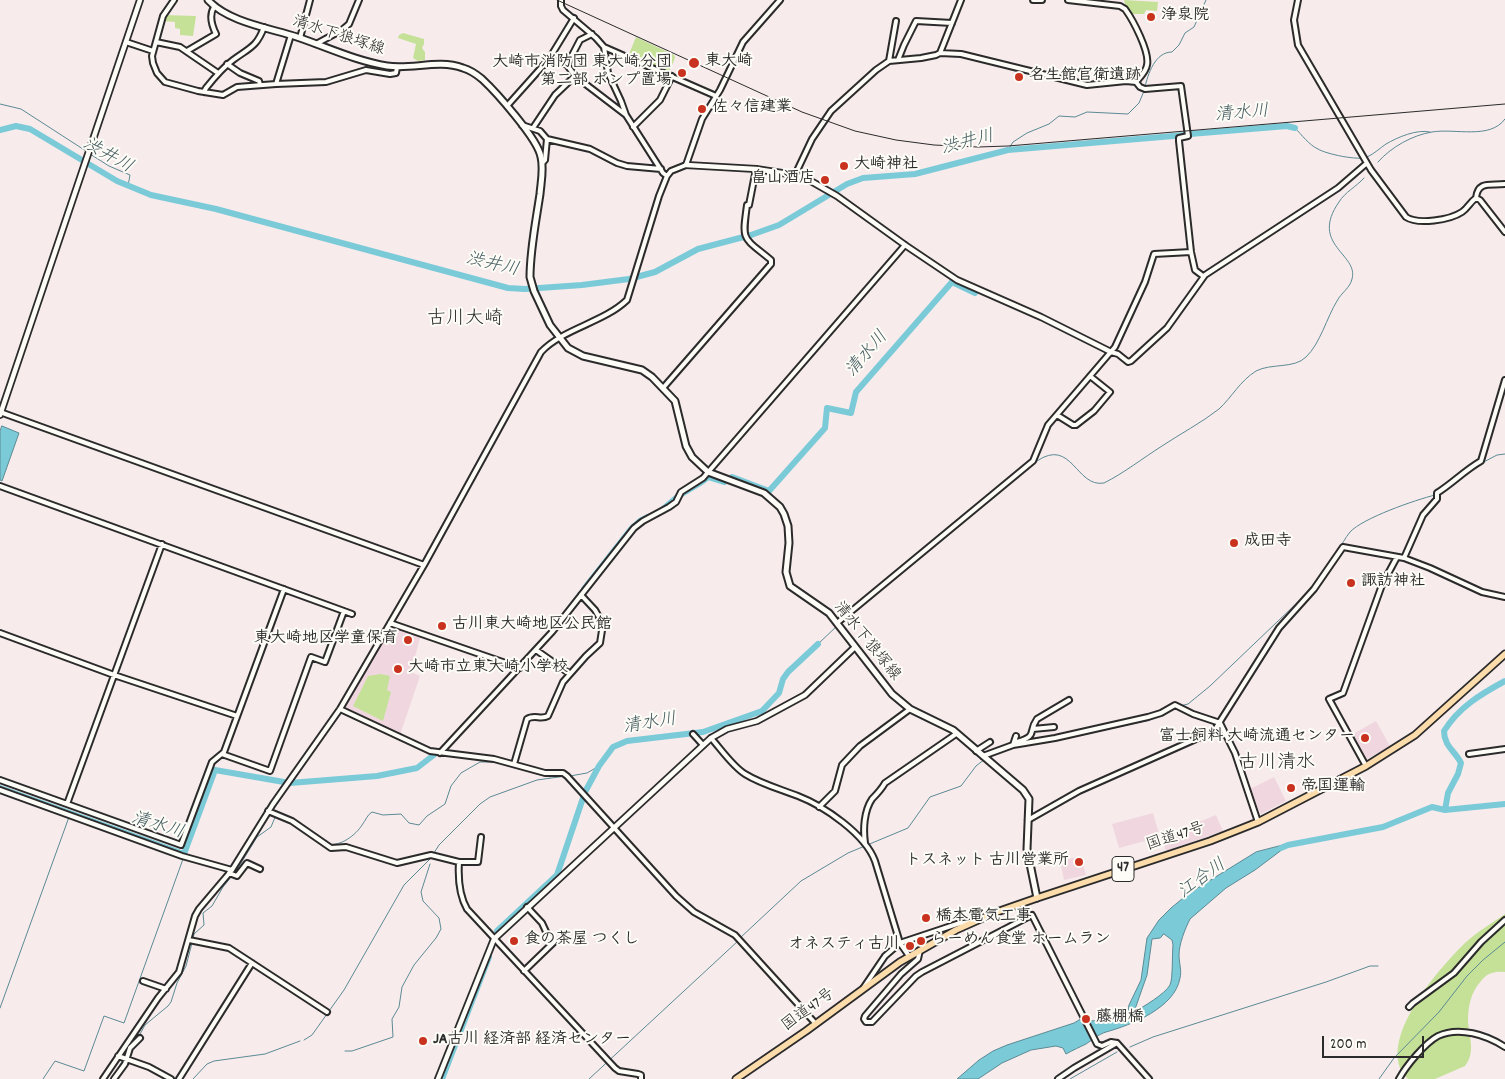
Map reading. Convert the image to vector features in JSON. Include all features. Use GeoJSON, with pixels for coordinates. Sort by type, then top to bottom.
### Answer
{"type":"FeatureCollection","features":[{"type":"Feature","properties":{"kind":"highway","name":"国道47号"},"geometry":{"type":"LineString","coordinates":[[736,1079],[816,1024],[909,956],[972,922],[1037,898],[1186,850],[1258,822],[1366,766],[1415,735],[1505,654]]}},
{"type":"Feature","properties":{"kind":"main road","name":"清水下狼塚線"},"geometry":{"type":"LineString","coordinates":[[208,0],[214,7],[240,19],[378,64],[397,67],[443,64],[462,68],[476,74],[482,80],[522,125],[538,148],[542,163],[542,173],[530,270],[533,289],[550,325],[573,352],[642,370],[652,377],[675,400],[688,450],[708,472],[764,493],[780,507],[787,520],[789,533],[786,572],[788,581],[794,590],[822,607],[892,694],[910,709],[952,730],[1002,771],[1027,795],[1028,858],[1037,898]]}},
{"type":"Feature","properties":{"kind":"street"},"geometry":{"type":"LineString","coordinates":[[140,0],[0,413],[424,565]]}},
{"type":"Feature","properties":{"kind":"street"},"geometry":{"type":"LineString","coordinates":[[174,0],[163,16],[153,51],[154,68],[165,82],[223,95],[237,87],[332,81],[366,70],[390,74],[396,73],[397,67]]}},
{"type":"Feature","properties":{"kind":"street"},"geometry":{"type":"LineString","coordinates":[[300,38],[310,0]]}},
{"type":"Feature","properties":{"kind":"street"},"geometry":{"type":"LineString","coordinates":[[316,44],[342,30],[349,24],[358,0]]}},
{"type":"Feature","properties":{"kind":"street"},"geometry":{"type":"LineString","coordinates":[[561,0],[561,6],[604,47],[716,96]]}},
{"type":"Feature","properties":{"kind":"street"},"geometry":{"type":"LineString","coordinates":[[686,165],[702,119],[716,96],[743,42],[780,0]]}},
{"type":"Feature","properties":{"kind":"street"},"geometry":{"type":"LineString","coordinates":[[940,53],[961,0]]}},
{"type":"Feature","properties":{"kind":"street"},"geometry":{"type":"LineString","coordinates":[[1033,0],[1042,0]]}},
{"type":"Feature","properties":{"kind":"street"},"geometry":{"type":"LineString","coordinates":[[1068,0],[1120,6],[1125,9],[1140,40],[1148,63],[1144,73],[1136,82]]}},
{"type":"Feature","properties":{"kind":"street"},"geometry":{"type":"LineString","coordinates":[[1298,0],[1294,20],[1298,45],[1365,160],[1402,213],[1410,220],[1452,218],[1465,210],[1476,198],[1479,187],[1483,185],[1505,184]]}},
{"type":"Feature","properties":{"kind":"street"},"geometry":{"type":"LineString","coordinates":[[187,51],[216,34],[212,23],[212,10],[214,7]]}},
{"type":"Feature","properties":{"kind":"street"},"geometry":{"type":"LineString","coordinates":[[506,106],[549,59],[574,18]]}},
{"type":"Feature","properties":{"kind":"street"},"geometry":{"type":"LineString","coordinates":[[898,60],[916,21],[952,23]]}},
{"type":"Feature","properties":{"kind":"street"},"geometry":{"type":"LineString","coordinates":[[889,61],[896,22]]}},
{"type":"Feature","properties":{"kind":"street"},"geometry":{"type":"LineString","coordinates":[[204,92],[227,64],[253,46],[264,26]]}},
{"type":"Feature","properties":{"kind":"street"},"geometry":{"type":"LineString","coordinates":[[567,65],[580,40],[592,34]]}},
{"type":"Feature","properties":{"kind":"street"},"geometry":{"type":"LineString","coordinates":[[276,84],[291,35]]}},
{"type":"Feature","properties":{"kind":"street"},"geometry":{"type":"LineString","coordinates":[[126,42],[153,51]]}},
{"type":"Feature","properties":{"kind":"street"},"geometry":{"type":"LineString","coordinates":[[156,42],[176,46],[187,51],[218,73]]}},
{"type":"Feature","properties":{"kind":"street"},"geometry":{"type":"LineString","coordinates":[[604,47],[608,73],[626,115],[667,176]]}},
{"type":"Feature","properties":{"kind":"street"},"geometry":{"type":"LineString","coordinates":[[795,175],[812,139],[831,111],[876,70],[889,61],[936,56],[940,53],[962,54],[1087,85],[1126,81],[1136,82],[1144,89],[1178,86],[1182,88],[1188,136],[1180,138],[1179,141],[1191,252],[1195,270],[1203,276]]}},
{"type":"Feature","properties":{"kind":"street"},"geometry":{"type":"LineString","coordinates":[[549,59],[567,65],[575,76],[626,115]]}},
{"type":"Feature","properties":{"kind":"street"},"geometry":{"type":"LineString","coordinates":[[227,64],[240,73],[260,81],[260,85]]}},
{"type":"Feature","properties":{"kind":"street"},"geometry":{"type":"LineString","coordinates":[[533,128],[556,95],[575,76]]}},
{"type":"Feature","properties":{"kind":"street"},"geometry":{"type":"LineString","coordinates":[[633,128],[660,100],[672,76]]}},
{"type":"Feature","properties":{"kind":"street"},"geometry":{"type":"LineString","coordinates":[[522,125],[540,131],[547,139],[590,149],[622,164],[661,169]]}},
{"type":"Feature","properties":{"kind":"street"},"geometry":{"type":"LineString","coordinates":[[542,163],[545,160],[547,139]]}},
{"type":"Feature","properties":{"kind":"street"},"geometry":{"type":"LineString","coordinates":[[114,1079],[123,1058],[158,998],[179,972],[191,940],[195,916],[199,909],[232,873],[340,709],[424,565],[538,358],[546,347],[618,309],[630,296],[659,196],[671,171],[686,165],[756,169],[795,175],[830,191],[957,280],[1041,317],[1131,362],[1167,328],[1203,276],[1338,188],[1365,160]]}},
{"type":"Feature","properties":{"kind":"street"},"geometry":{"type":"LineString","coordinates":[[663,388],[771,264],[771,260],[746,239],[744,234],[747,204],[749,205],[756,169]]}},
{"type":"Feature","properties":{"kind":"street"},"geometry":{"type":"LineString","coordinates":[[1476,198],[1480,200],[1505,232]]}},
{"type":"Feature","properties":{"kind":"street"},"geometry":{"type":"LineString","coordinates":[[440,753],[536,650],[634,528],[676,502],[680,492],[700,481],[905,245]]}},
{"type":"Feature","properties":{"kind":"street"},"geometry":{"type":"LineString","coordinates":[[838,625],[1033,461],[1048,426],[1116,347],[1146,282],[1154,254],[1191,252]]}},
{"type":"Feature","properties":{"kind":"street"},"geometry":{"type":"LineString","coordinates":[[1057,415],[1076,425],[1094,411],[1110,392],[1090,376]]}},
{"type":"Feature","properties":{"kind":"street"},"geometry":{"type":"LineString","coordinates":[[1404,558],[1422,515],[1437,499],[1437,493],[1465,470],[1481,461],[1505,380]]}},
{"type":"Feature","properties":{"kind":"street"},"geometry":{"type":"LineString","coordinates":[[0,486],[352,614]]}},
{"type":"Feature","properties":{"kind":"street"},"geometry":{"type":"LineString","coordinates":[[67,804],[162,544]]}},
{"type":"Feature","properties":{"kind":"street"},"geometry":{"type":"LineString","coordinates":[[1028,820],[1079,791],[1210,734],[1217,729],[1278,628],[1314,589],[1343,547],[1404,558],[1482,592],[1505,597]]}},
{"type":"Feature","properties":{"kind":"street"},"geometry":{"type":"LineString","coordinates":[[1366,766],[1330,699],[1343,693],[1382,585],[1397,557]]}},
{"type":"Feature","properties":{"kind":"street"},"geometry":{"type":"LineString","coordinates":[[0,780],[181,845],[212,762],[224,752],[284,589]]}},
{"type":"Feature","properties":{"kind":"street"},"geometry":{"type":"LineString","coordinates":[[514,764],[527,720],[532,716],[544,718],[548,716],[555,703],[560,686],[599,646],[604,627],[595,610],[581,595]]}},
{"type":"Feature","properties":{"kind":"street"},"geometry":{"type":"LineString","coordinates":[[222,754],[270,771],[311,657],[325,662],[344,611]]}},
{"type":"Feature","properties":{"kind":"street"},"geometry":{"type":"LineString","coordinates":[[390,623],[520,668]]}},
{"type":"Feature","properties":{"kind":"street"},"geometry":{"type":"LineString","coordinates":[[0,633],[114,675],[238,716]]}},
{"type":"Feature","properties":{"kind":"street"},"geometry":{"type":"LineString","coordinates":[[438,1079],[494,939],[711,738],[727,729],[757,721],[805,696],[855,648]]}},
{"type":"Feature","properties":{"kind":"street"},"geometry":{"type":"LineString","coordinates":[[536,650],[570,674]]}},
{"type":"Feature","properties":{"kind":"street"},"geometry":{"type":"LineString","coordinates":[[985,758],[1031,736],[1037,720],[1069,700]]}},
{"type":"Feature","properties":{"kind":"street"},"geometry":{"type":"LineString","coordinates":[[1013,745],[1067,736],[1148,717],[1161,713],[1175,705],[1193,714],[1220,723],[1235,753],[1258,822]]}},
{"type":"Feature","properties":{"kind":"street"},"geometry":{"type":"LineString","coordinates":[[340,709],[430,751],[494,759],[545,773],[564,774],[676,896],[694,912],[735,935],[816,1024]]}},
{"type":"Feature","properties":{"kind":"street"},"geometry":{"type":"LineString","coordinates":[[818,807],[834,791],[842,765],[860,746],[910,709]]}},
{"type":"Feature","properties":{"kind":"street"},"geometry":{"type":"LineString","coordinates":[[1033,729],[1054,727]]}},
{"type":"Feature","properties":{"kind":"street"},"geometry":{"type":"LineString","coordinates":[[693,734],[703,745]]}},
{"type":"Feature","properties":{"kind":"street"},"geometry":{"type":"LineString","coordinates":[[866,844],[866,815],[873,799],[878,795],[885,783],[956,734]]}},
{"type":"Feature","properties":{"kind":"street"},"geometry":{"type":"LineString","coordinates":[[1013,745],[1016,736]]}},
{"type":"Feature","properties":{"kind":"street"},"geometry":{"type":"LineString","coordinates":[[711,738],[743,773],[800,797],[818,807],[840,820],[866,844],[875,861],[900,943],[909,956]]}},
{"type":"Feature","properties":{"kind":"street"},"geometry":{"type":"LineString","coordinates":[[976,751],[990,742]]}},
{"type":"Feature","properties":{"kind":"street"},"geometry":{"type":"LineString","coordinates":[[1469,754],[1505,749]]}},
{"type":"Feature","properties":{"kind":"street"},"geometry":{"type":"LineString","coordinates":[[0,790],[237,876],[247,863],[260,869]]}},
{"type":"Feature","properties":{"kind":"street"},"geometry":{"type":"LineString","coordinates":[[273,813],[292,821],[331,848],[346,847],[397,863],[432,855],[459,862],[478,862],[481,837]]}},
{"type":"Feature","properties":{"kind":"street"},"geometry":{"type":"LineString","coordinates":[[459,862],[458,873],[467,909],[619,1071],[641,1075],[641,1079]]}},
{"type":"Feature","properties":{"kind":"street"},"geometry":{"type":"LineString","coordinates":[[524,971],[554,942],[548,936],[542,923],[527,907]]}},
{"type":"Feature","properties":{"kind":"street"},"geometry":{"type":"LineString","coordinates":[[920,950],[918,959],[901,974],[865,1016],[866,1022],[872,1022],[922,972],[1031,915],[1097,1044],[1102,1046],[1111,1042],[1117,1043],[1149,1079]]}},
{"type":"Feature","properties":{"kind":"street"},"geometry":{"type":"LineString","coordinates":[[1409,1007],[1454,973],[1481,942],[1505,920]]}},
{"type":"Feature","properties":{"kind":"street"},"geometry":{"type":"LineString","coordinates":[[863,989],[885,956],[900,943],[957,924],[972,922]]}},
{"type":"Feature","properties":{"kind":"street"},"geometry":{"type":"LineString","coordinates":[[191,940],[229,948],[327,1012]]}},
{"type":"Feature","properties":{"kind":"street"},"geometry":{"type":"LineString","coordinates":[[179,1079],[252,963]]}},
{"type":"Feature","properties":{"kind":"street"},"geometry":{"type":"LineString","coordinates":[[143,981],[166,989]]}},
{"type":"Feature","properties":{"kind":"street"},"geometry":{"type":"LineString","coordinates":[[1399,1079],[1406,1066],[1433,1040],[1446,1033],[1475,1033],[1505,1047]]}},
{"type":"Feature","properties":{"kind":"street"},"geometry":{"type":"LineString","coordinates":[[102,1079],[140,1038]]}},
{"type":"Feature","properties":{"kind":"street"},"geometry":{"type":"LineString","coordinates":[[1058,1079],[1117,1043]]}},
{"type":"Feature","properties":{"kind":"street"},"geometry":{"type":"LineString","coordinates":[[123,1058],[149,1067],[170,1079]]}},
{"type":"Feature","properties":{"kind":"shaded area","name":"大崎市立東大崎小学校"},"geometry":{"type":"Polygon","coordinates":[[[391,626],[421,634],[411,672],[420,676],[400,735],[345,708],[391,626]]]}},
{"type":"Feature","properties":{"kind":"shaded area"},"geometry":{"type":"Polygon","coordinates":[[[1376,721],[1390,746],[1367,759],[1353,734],[1376,721]]]}},
{"type":"Feature","properties":{"kind":"shaded area"},"geometry":{"type":"Polygon","coordinates":[[[1274,777],[1286,801],[1261,814],[1248,790],[1274,777]]]}},
{"type":"Feature","properties":{"kind":"shaded area"},"geometry":{"type":"Polygon","coordinates":[[[1153,813],[1160,837],[1119,848],[1112,824],[1153,813]]]}},
{"type":"Feature","properties":{"kind":"shaded area"},"geometry":{"type":"Polygon","coordinates":[[[1216,815],[1223,831],[1166,851],[1162,837],[1216,815]]]}},
{"type":"Feature","properties":{"kind":"shaded area"},"geometry":{"type":"Polygon","coordinates":[[[1081,856],[1086,875],[1064,880],[1060,861],[1081,856]]]}},
{"type":"Feature","properties":{"kind":"green space"},"geometry":{"type":"Polygon","coordinates":[[[1124,0],[1158,2],[1157,11],[1146,10],[1144,14],[1131,14],[1124,0]]]}},
{"type":"Feature","properties":{"kind":"green space"},"geometry":{"type":"Polygon","coordinates":[[[164,15],[196,16],[193,36],[180,35],[180,29],[175,28],[175,22],[164,21],[164,15]]]}},
{"type":"Feature","properties":{"kind":"green space"},"geometry":{"type":"Polygon","coordinates":[[[403,33],[424,39],[422,48],[425,52],[425,60],[418,61],[413,58],[416,44],[398,38],[403,33]]]}},
{"type":"Feature","properties":{"kind":"green space"},"geometry":{"type":"Polygon","coordinates":[[[636,37],[674,55],[675,58],[669,72],[629,54],[636,37]]]}},
{"type":"Feature","properties":{"kind":"green space"},"geometry":{"type":"Polygon","coordinates":[[[381,674],[390,676],[387,690],[391,692],[383,721],[353,706],[368,676],[381,674]]]}},
{"type":"Feature","properties":{"kind":"green space"},"geometry":{"type":"Polygon","coordinates":[[[1505,914],[1505,972],[1495,972],[1483,978],[1472,995],[1468,1015],[1471,1050],[1468,1061],[1465,1066],[1435,1079],[1408,1079],[1399,1064],[1398,1047],[1403,1028],[1413,1008],[1440,970],[1465,943],[1505,914]]]}},
{"type":"Feature","properties":{"kind":"water"},"geometry":{"type":"Polygon","coordinates":[[[2,426],[19,433],[2,481],[0,480],[0,432],[2,426]]]}},
{"type":"Feature","properties":{"kind":"water"},"geometry":{"type":"Polygon","coordinates":[[[1291,843],[1255,870],[1226,888],[1190,919],[1180,946],[1180,978],[1170,998],[1161,1006],[1139,1020],[1101,1034],[1066,1054],[1063,1048],[1056,1046],[1031,1050],[1002,1063],[978,1079],[957,1079],[979,1060],[1007,1045],[1074,1023],[1084,1017],[1093,1021],[1124,1015],[1128,1011],[1141,980],[1147,938],[1159,920],[1188,894],[1256,852],[1291,843]],[[1164,934],[1160,938],[1152,939],[1147,975],[1134,1012],[1159,996],[1170,985],[1172,940],[1164,934]]]}},
{"type":"Feature","properties":{"kind":"waterway"},"geometry":{"type":"LineString","coordinates":[[1145,87],[1153,65],[1161,56],[1172,52],[1179,45],[1185,33],[1194,27],[1206,0]]}},
{"type":"Feature","properties":{"kind":"waterway"},"geometry":{"type":"LineString","coordinates":[[1008,150],[1013,142],[1027,133],[1049,124],[1059,116],[1075,117],[1087,112],[1128,114],[1139,103],[1144,91]]}},
{"type":"Feature","properties":{"kind":"waterway"},"geometry":{"type":"LineString","coordinates":[[0,104],[21,109],[86,151]]}},
{"type":"Feature","properties":{"kind":"waterway"},"geometry":{"type":"LineString","coordinates":[[1378,162],[1403,142],[1417,136],[1441,131],[1481,131],[1490,129],[1505,119]]}},
{"type":"Feature","properties":{"kind":"waterway","name":"渋井川"},"geometry":{"type":"LineString","coordinates":[[0,130],[16,126],[30,129],[117,181],[151,195],[216,209],[508,288],[525,289],[629,279],[655,272],[698,249],[751,235],[779,225],[847,184],[863,178],[915,174],[1008,150],[1185,135]]}},
{"type":"Feature","properties":{"kind":"waterway","name":"清水川"},"geometry":{"type":"LineString","coordinates":[[1190,134],[1287,126],[1295,128]]}},
{"type":"Feature","properties":{"kind":"waterway"},"geometry":{"type":"LineString","coordinates":[[1295,128],[1318,149],[1350,158],[1370,156],[1386,144],[1402,136],[1425,131],[1430,132]]}},
{"type":"Feature","properties":{"kind":"waterway"},"geometry":{"type":"LineString","coordinates":[[90,154],[109,166],[130,175],[128,186]]}},
{"type":"Feature","properties":{"kind":"waterway"},"geometry":{"type":"LineString","coordinates":[[1037,461],[1049,455],[1058,455],[1066,459],[1095,483],[1104,483],[1219,409],[1245,379],[1256,371],[1268,367],[1289,365],[1306,357],[1319,338],[1333,307],[1352,279],[1352,270],[1349,262],[1332,239],[1329,229],[1331,217],[1339,202],[1344,195],[1364,178]]}},
{"type":"Feature","properties":{"kind":"waterway","name":"清水川"},"geometry":{"type":"LineString","coordinates":[[732,477],[769,491],[825,428],[827,408],[851,413],[856,392],[952,282],[975,293]]}},
{"type":"Feature","properties":{"kind":"waterway"},"geometry":{"type":"LineString","coordinates":[[1478,465],[1497,455],[1505,454]]}},
{"type":"Feature","properties":{"kind":"waterway"},"geometry":{"type":"LineString","coordinates":[[840,624],[1028,468]]}},
{"type":"Feature","properties":{"kind":"waterway","name":"清水川"},"geometry":{"type":"LineString","coordinates":[[680,495],[708,477],[724,482]]}},
{"type":"Feature","properties":{"kind":"waterway"},"geometry":{"type":"LineString","coordinates":[[1440,493],[1446,491],[1453,484]]}},
{"type":"Feature","properties":{"kind":"waterway"},"geometry":{"type":"LineString","coordinates":[[1303,597],[1321,575],[1350,532],[1366,521],[1390,510],[1435,495]]}},
{"type":"Feature","properties":{"kind":"waterway","name":"清水川"},"geometry":{"type":"LineString","coordinates":[[663,509],[676,498]]}},
{"type":"Feature","properties":{"kind":"waterway","name":"清水川"},"geometry":{"type":"LineString","coordinates":[[584,589],[631,529],[648,517]]}},
{"type":"Feature","properties":{"kind":"waterway"},"geometry":{"type":"LineString","coordinates":[[1180,706],[1188,704],[1210,686],[1299,601]]}},
{"type":"Feature","properties":{"kind":"waterway"},"geometry":{"type":"LineString","coordinates":[[818,644],[837,626]]}},
{"type":"Feature","properties":{"kind":"waterway","name":"清水川"},"geometry":{"type":"LineString","coordinates":[[497,931],[557,875],[585,792],[599,766],[613,747],[627,741],[703,732],[762,711],[779,693],[783,679],[788,672],[818,644]]}},
{"type":"Feature","properties":{"kind":"waterway"},"geometry":{"type":"LineString","coordinates":[[1445,810],[1448,793],[1458,774],[1461,763],[1448,745],[1444,731],[1464,708],[1479,696],[1505,681]]}},
{"type":"Feature","properties":{"kind":"waterway"},"geometry":{"type":"LineString","coordinates":[[1009,748],[1049,742],[1150,720],[1177,708]]}},
{"type":"Feature","properties":{"kind":"waterway"},"geometry":{"type":"LineString","coordinates":[[988,757],[996,753]]}},
{"type":"Feature","properties":{"kind":"waterway","name":"清水川"},"geometry":{"type":"LineString","coordinates":[[290,783],[377,776],[417,768],[435,754]]}},
{"type":"Feature","properties":{"kind":"waterway"},"geometry":{"type":"LineString","coordinates":[[740,938],[801,881],[848,853],[908,828],[930,797],[961,786],[976,766],[985,759]]}},
{"type":"Feature","properties":{"kind":"waterway"},"geometry":{"type":"LineString","coordinates":[[328,844],[338,844],[352,836],[372,812],[383,815],[401,814],[409,823],[419,825],[427,816],[445,804],[451,786],[461,773],[480,762],[497,762],[550,777]]}},
{"type":"Feature","properties":{"kind":"waterway"},"geometry":{"type":"LineString","coordinates":[[570,776],[587,773],[599,766]]}},
{"type":"Feature","properties":{"kind":"waterway","name":"清水川"},"geometry":{"type":"LineString","coordinates":[[0,788],[184,854],[215,770],[284,782]]}},
{"type":"Feature","properties":{"kind":"waterway"},"geometry":{"type":"LineString","coordinates":[[434,853],[439,845],[480,804],[490,797],[537,780],[566,776]]}},
{"type":"Feature","properties":{"kind":"waterway","name":"江合川"},"geometry":{"type":"LineString","coordinates":[[1281,848],[1288,845],[1383,827],[1432,807],[1445,810],[1505,804]]}},
{"type":"Feature","properties":{"kind":"waterway"},"geometry":{"type":"LineString","coordinates":[[279,813],[294,819],[323,840]]}},
{"type":"Feature","properties":{"kind":"waterway"},"geometry":{"type":"LineString","coordinates":[[235,873],[257,837],[271,827],[276,815]]}},
{"type":"Feature","properties":{"kind":"waterway"},"geometry":{"type":"LineString","coordinates":[[0,1008],[69,817]]}},
{"type":"Feature","properties":{"kind":"waterway"},"geometry":{"type":"LineString","coordinates":[[43,1079],[55,1061],[84,1071],[104,1016],[124,1023],[183,859]]}},
{"type":"Feature","properties":{"kind":"waterway"},"geometry":{"type":"LineString","coordinates":[[304,1040],[312,1035],[344,990],[404,885],[430,859]]}},
{"type":"Feature","properties":{"kind":"waterway"},"geometry":{"type":"LineString","coordinates":[[345,1051],[352,1051],[393,1037],[392,1019],[399,1007],[402,987],[414,965],[441,929],[439,918],[423,901],[421,892],[430,864]]}},
{"type":"Feature","properties":{"kind":"waterway"},"geometry":{"type":"LineString","coordinates":[[193,939],[194,934],[204,925],[203,913],[212,906],[232,876]]}},
{"type":"Feature","properties":{"kind":"waterway"},"geometry":{"type":"LineString","coordinates":[[589,1079],[738,941]]}},
{"type":"Feature","properties":{"kind":"waterway"},"geometry":{"type":"LineString","coordinates":[[1379,1079],[1394,1058],[1439,1012],[1467,976],[1505,942]]}},
{"type":"Feature","properties":{"kind":"waterway"},"geometry":{"type":"LineString","coordinates":[[125,1056],[128,1047],[140,1034],[145,1025],[171,1002],[177,983],[186,966],[192,943]]}},
{"type":"Feature","properties":{"kind":"waterway","name":"清水川"},"geometry":{"type":"LineString","coordinates":[[442,1079],[489,957]]}},
{"type":"Feature","properties":{"kind":"waterway"},"geometry":{"type":"LineString","coordinates":[[1130,1047],[1153,1037],[1326,982],[1370,966],[1378,966]]}},
{"type":"Feature","properties":{"kind":"waterway"},"geometry":{"type":"LineString","coordinates":[[193,1079],[207,1064],[214,1061],[265,1054],[300,1041]]}},
{"type":"Feature","properties":{"kind":"waterway"},"geometry":{"type":"LineString","coordinates":[[1070,1079],[1117,1052]]}},
{"type":"Feature","properties":{"kind":"waterway"},"geometry":{"type":"LineString","coordinates":[[111,1079],[123,1060]]}},
{"type":"Feature","properties":{"kind":"railway"},"geometry":{"type":"LineString","coordinates":[[557,0],[802,112],[855,131],[896,140],[934,145],[1008,146],[1505,104]]}},
{"type":"Feature","properties":{"kind":"place","name":"浄泉院"},"geometry":{"type":"Point","coordinates":[1151,17]}},
{"type":"Feature","properties":{"kind":"place","name":"東大崎"},"geometry":{"type":"Point","coordinates":[694,63]}},
{"type":"Feature","properties":{"kind":"place","name":"大崎市消防団 東大崎分団 第二部 ポンプ置場"},"geometry":{"type":"Point","coordinates":[682,73]}},
{"type":"Feature","properties":{"kind":"place","name":"名生館官衛遺跡"},"geometry":{"type":"Point","coordinates":[1019,77]}},
{"type":"Feature","properties":{"kind":"place","name":"佐々信建業"},"geometry":{"type":"Point","coordinates":[702,109]}},
{"type":"Feature","properties":{"kind":"place","name":"大崎神社"},"geometry":{"type":"Point","coordinates":[844,166]}},
{"type":"Feature","properties":{"kind":"place","name":"畠山酒店"},"geometry":{"type":"Point","coordinates":[825,180]}},
{"type":"Feature","properties":{"kind":"place","name":"成田寺"},"geometry":{"type":"Point","coordinates":[1234,543]}},
{"type":"Feature","properties":{"kind":"place","name":"諏訪神社"},"geometry":{"type":"Point","coordinates":[1351,583]}},
{"type":"Feature","properties":{"kind":"place","name":"古川東大崎地区公民館"},"geometry":{"type":"Point","coordinates":[442,626]}},
{"type":"Feature","properties":{"kind":"place","name":"東大崎地区学童保育"},"geometry":{"type":"Point","coordinates":[408,640]}},
{"type":"Feature","properties":{"kind":"place","name":"大崎市立東大崎小学校"},"geometry":{"type":"Point","coordinates":[398,669]}},
{"type":"Feature","properties":{"kind":"place","name":"富士飼料 大崎流通センター"},"geometry":{"type":"Point","coordinates":[1365,738]}},
{"type":"Feature","properties":{"kind":"place","name":"帝国運輸"},"geometry":{"type":"Point","coordinates":[1291,788]}},
{"type":"Feature","properties":{"kind":"place","name":"トスネット 古川営業所"},"geometry":{"type":"Point","coordinates":[1079,862]}},
{"type":"Feature","properties":{"kind":"place","name":"橋本電気工事"},"geometry":{"type":"Point","coordinates":[926,918]}},
{"type":"Feature","properties":{"kind":"place","name":"食の茶屋 つくし"},"geometry":{"type":"Point","coordinates":[514,941]}},
{"type":"Feature","properties":{"kind":"place","name":"らーめん食堂 ホームラン"},"geometry":{"type":"Point","coordinates":[921,941]}},
{"type":"Feature","properties":{"kind":"place","name":"オネスティ古川"},"geometry":{"type":"Point","coordinates":[910,946]}},
{"type":"Feature","properties":{"kind":"place","name":"藤棚橋"},"geometry":{"type":"Point","coordinates":[1086,1019]}},
{"type":"Feature","properties":{"kind":"place","name":"JA古川 経済部 経済センター"},"geometry":{"type":"Point","coordinates":[423,1041]}},
{"type":"Feature","properties":{"kind":"district","name":"古川大崎"},"geometry":{"type":"Point","coordinates":[465,320]}},
{"type":"Feature","properties":{"kind":"district","name":"古川清水"},"geometry":{"type":"Point","coordinates":[1277,764]}}]}
